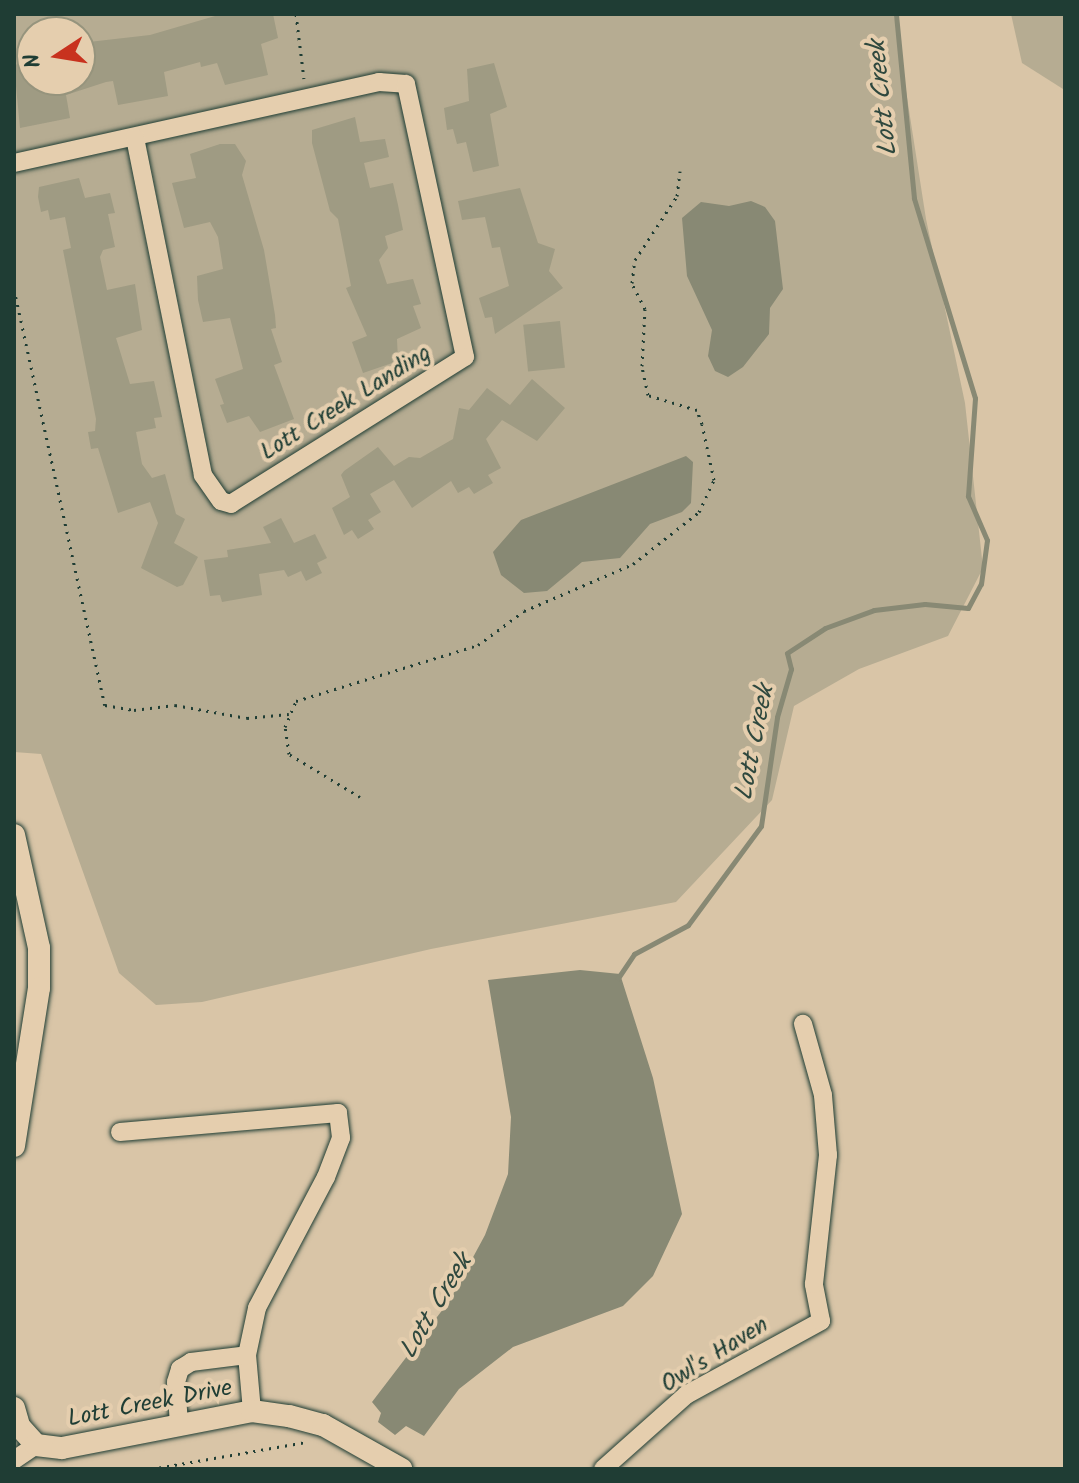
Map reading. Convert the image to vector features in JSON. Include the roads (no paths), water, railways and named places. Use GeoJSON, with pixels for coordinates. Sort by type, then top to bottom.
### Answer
{"type":"FeatureCollection","features":[{"type":"Feature","properties":{"kind":"street","name":"Lott Creek Landing"},"geometry":{"type":"LineString","coordinates":[[14,163],[379,82],[406,84],[465,357],[231,504],[213,495],[203,475],[135,138]]}},
{"type":"Feature","properties":{"kind":"street"},"geometry":{"type":"LineString","coordinates":[[14,835],[39,948],[39,988],[14,1146]]}},
{"type":"Feature","properties":{"kind":"street","name":"Owl's Haven"},"geometry":{"type":"LineString","coordinates":[[603,1469],[686,1395],[821,1321],[814,1284],[828,1155],[823,1095],[803,1024]]}},
{"type":"Feature","properties":{"kind":"street"},"geometry":{"type":"LineString","coordinates":[[120,1132],[338,1113],[341,1138],[326,1177],[273,1272],[257,1308],[247,1355],[252,1411]]}},
{"type":"Feature","properties":{"kind":"street"},"geometry":{"type":"LineString","coordinates":[[179,1424],[176,1382],[180,1369],[191,1362],[247,1355]]}},
{"type":"Feature","properties":{"kind":"street"},"geometry":{"type":"LineString","coordinates":[[14,1408],[19,1426],[36,1445],[14,1460]]}},
{"type":"Feature","properties":{"kind":"street","name":"Lott Creek Drive"},"geometry":{"type":"LineString","coordinates":[[36,1445],[62,1448],[252,1411],[320,1433],[401,1469]]}},
{"type":"Feature","properties":{"kind":"waterway","name":"Lott Creek"},"geometry":{"type":"LineString","coordinates":[[618,978],[634,954],[688,925],[761,826],[777,717],[791,669],[787,653],[825,628],[874,610],[925,604],[968,608],[981,584],[987,540],[968,496],[975,398],[914,198],[896,14]]}}]}
